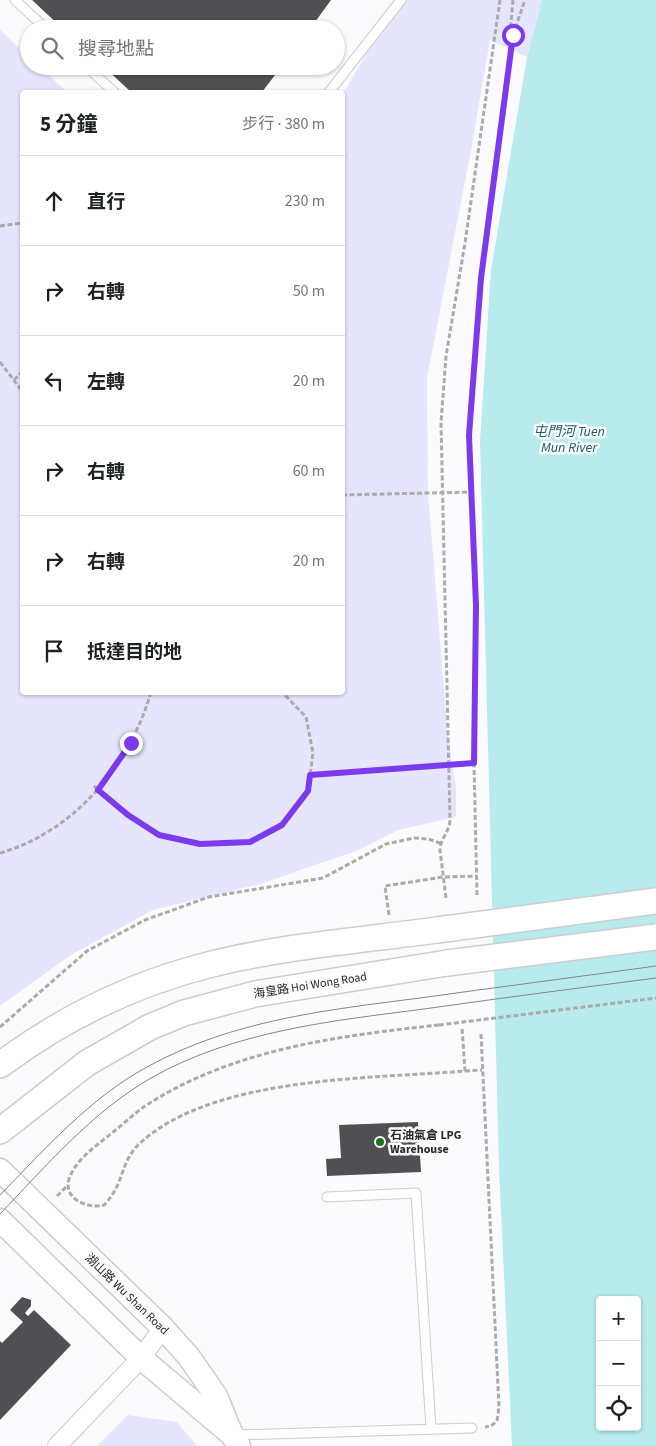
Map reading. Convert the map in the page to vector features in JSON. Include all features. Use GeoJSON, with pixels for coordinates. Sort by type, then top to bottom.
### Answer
{"type":"FeatureCollection","features":[{"type":"Feature","properties":{"kind":"main road"},"geometry":{"type":"LineString","coordinates":[[0,1065],[43,1035],[75,1017],[116,997],[176,974],[247,957],[656,901]]}},
{"type":"Feature","properties":{"kind":"main road","name":"海皇路 Hoi Wong Road"},"geometry":{"type":"LineString","coordinates":[[0,1131],[87,1063],[142,1031],[184,1013],[255,994],[447,964],[656,937]]}},
{"type":"Feature","properties":{"kind":"street","name":"湖山路 Wu Shan Road"},"geometry":{"type":"LineString","coordinates":[[0,1170],[163,1328],[205,1378],[225,1415],[235,1440]]}},
{"type":"Feature","properties":{"kind":"street"},"geometry":{"type":"LineString","coordinates":[[0,1220],[141,1358],[235,1440]]}},
{"type":"Feature","properties":{"kind":"street"},"geometry":{"type":"LineString","coordinates":[[57,1446],[141,1358],[163,1328]]}},
{"type":"Feature","properties":{"kind":"lane"},"geometry":{"type":"LineString","coordinates":[[15,0],[36,20]]}},
{"type":"Feature","properties":{"kind":"lane"},"geometry":{"type":"LineString","coordinates":[[345,72],[401,0]]}},
{"type":"Feature","properties":{"kind":"lane"},"geometry":{"type":"LineString","coordinates":[[96,75],[112,90]]}},
{"type":"Feature","properties":{"kind":"lane"},"geometry":{"type":"LineString","coordinates":[[331,90],[342,75]]}},
{"type":"Feature","properties":{"kind":"lane"},"geometry":{"type":"LineString","coordinates":[[327,1197],[416,1193],[431,1429]]}},
{"type":"Feature","properties":{"kind":"lane"},"geometry":{"type":"LineString","coordinates":[[235,1440],[472,1428]]}},
{"type":"Feature","properties":{"kind":"path"},"geometry":{"type":"LineString","coordinates":[[446,898],[440,843],[450,825],[441,423],[446,356],[465,243],[500,0]]}},
{"type":"Feature","properties":{"kind":"path"},"geometry":{"type":"LineString","coordinates":[[513,0],[511,23],[513,35]]}},
{"type":"Feature","properties":{"kind":"path"},"geometry":{"type":"LineString","coordinates":[[478,895],[474,763],[476,605],[469,435],[481,278],[513,35],[525,0]]}},
{"type":"Feature","properties":{"kind":"path"},"geometry":{"type":"LineString","coordinates":[[0,226],[20,223]]}},
{"type":"Feature","properties":{"kind":"path"},"geometry":{"type":"LineString","coordinates":[[0,362],[20,388]]}},
{"type":"Feature","properties":{"kind":"path"},"geometry":{"type":"LineString","coordinates":[[14,380],[20,374]]}},
{"type":"Feature","properties":{"kind":"path"},"geometry":{"type":"LineString","coordinates":[[345,494],[471,492]]}},
{"type":"Feature","properties":{"kind":"path"},"geometry":{"type":"LineString","coordinates":[[0,853],[21,847],[60,826],[98,790],[131,743],[150,695]]}},
{"type":"Feature","properties":{"kind":"path"},"geometry":{"type":"LineString","coordinates":[[94,786],[128,815],[159,835],[200,844],[250,842],[282,825],[308,791],[313,753],[306,718],[285,695]]}},
{"type":"Feature","properties":{"kind":"path"},"geometry":{"type":"LineString","coordinates":[[310,775],[474,763]]}},
{"type":"Feature","properties":{"kind":"path"},"geometry":{"type":"LineString","coordinates":[[0,1027],[87,951],[145,920],[175,908],[238,891],[323,878],[376,848],[399,840],[428,839],[440,843]]}},
{"type":"Feature","properties":{"kind":"path"},"geometry":{"type":"LineString","coordinates":[[390,918],[386,886],[443,877],[477,876]]}},
{"type":"Feature","properties":{"kind":"path"},"geometry":{"type":"LineString","coordinates":[[482,1070],[269,1088],[228,1098],[186,1112],[140,1143],[125,1164],[117,1190],[104,1205],[96,1207],[80,1203],[74,1198],[69,1185],[76,1165],[144,1107],[175,1088],[278,1049],[365,1033],[439,1026],[656,998]]}},
{"type":"Feature","properties":{"kind":"path"},"geometry":{"type":"LineString","coordinates":[[462,1028],[465,1071]]}},
{"type":"Feature","properties":{"kind":"path"},"geometry":{"type":"LineString","coordinates":[[472,1428],[491,1426],[498,1420],[481,1034]]}},
{"type":"Feature","properties":{"kind":"shaded area"},"geometry":{"type":"Polygon","coordinates":[[[399,0],[542,0],[527,57],[490,40],[472,145],[427,378],[428,493],[448,738],[456,786],[456,817],[398,830],[359,850],[260,884],[153,910],[71,955],[0,1006],[0,30],[20,49],[20,75],[49,75],[65,90],[20,90],[20,695],[345,695],[345,90],[399,0]]]}},
{"type":"Feature","properties":{"kind":"shaded area"},"geometry":{"type":"Polygon","coordinates":[[[128,1415],[177,1422],[197,1446],[97,1446],[128,1415]]]}},
{"type":"Feature","properties":{"kind":"water","name":"屯門河 Tuen Mun River"},"geometry":{"type":"Polygon","coordinates":[[[542,0],[656,0],[656,1446],[512,1446],[499,1168],[480,441],[491,270],[527,57],[542,0]]]}},
{"type":"Feature","properties":{"kind":"building"},"geometry":{"type":"Polygon","coordinates":[[[32,0],[331,0],[317,20],[53,20],[32,0]]]}},
{"type":"Feature","properties":{"kind":"building"},"geometry":{"type":"Polygon","coordinates":[[[113,75],[275,75],[264,90],[129,90],[113,75]]]}},
{"type":"Feature","properties":{"kind":"building","name":"石油氣倉 LPG Warehouse"},"geometry":{"type":"Polygon","coordinates":[[[418,1122],[421,1172],[327,1176],[326,1159],[341,1158],[339,1125],[418,1122]]]}},
{"type":"Feature","properties":{"kind":"building"},"geometry":{"type":"Polygon","coordinates":[[[22,1297],[31,1300],[31,1306],[25,1313],[28,1316],[34,1310],[71,1345],[0,1420],[0,1341],[2,1343],[23,1322],[10,1310],[22,1297]]]}},
{"type":"Feature","properties":{"kind":"tram line"},"geometry":{"type":"LineString","coordinates":[[0,1195],[51,1142],[106,1094],[147,1067],[179,1051],[212,1038],[280,1019],[350,1007],[656,966]]}},
{"type":"Feature","properties":{"kind":"tram line"},"geometry":{"type":"LineString","coordinates":[[0,1214],[52,1159],[89,1123],[109,1107],[151,1078],[183,1062],[216,1049],[284,1030],[354,1018],[656,978]]}},
{"type":"Feature","properties":{"kind":"place","name":"石油氣倉 LPG Warehouse"},"geometry":{"type":"Point","coordinates":[380,1142]}},
{"type":"Feature","properties":{"kind":"route"},"geometry":{"type":"LineString","coordinates":[[131,743],[98,790],[128,815],[159,835],[200,844],[250,842],[282,825],[308,791],[310,775],[474,763],[476,605],[469,435],[481,278],[493,175],[513,35]]}}]}
